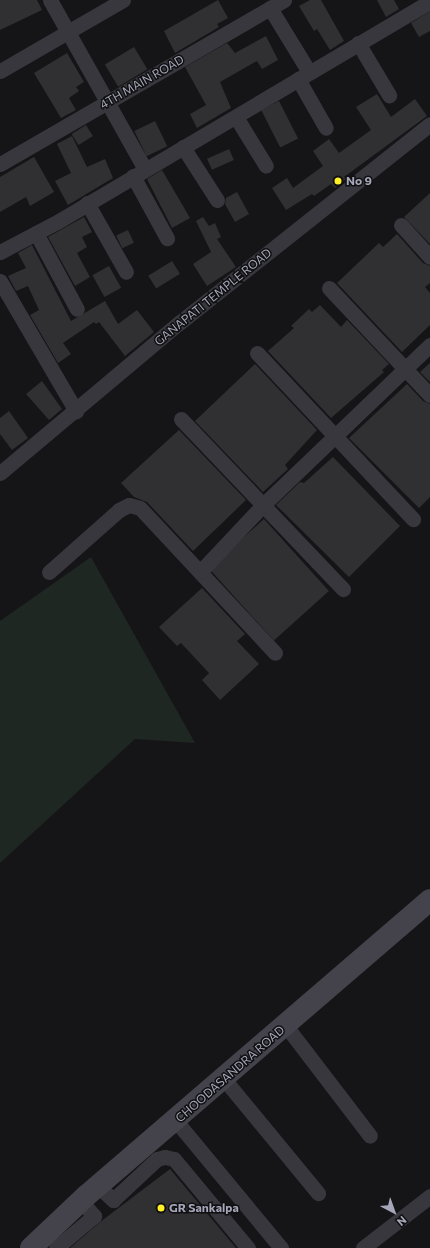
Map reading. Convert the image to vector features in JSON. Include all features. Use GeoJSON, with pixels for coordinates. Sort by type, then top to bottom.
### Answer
{"type":"FeatureCollection","features":[{"type":"Feature","properties":{"kind":"street"},"geometry":{"type":"LineString","coordinates":[[50,0],[109,102],[167,238]]}},
{"type":"Feature","properties":{"kind":"street"},"geometry":{"type":"LineString","coordinates":[[0,71],[123,0]]}},
{"type":"Feature","properties":{"kind":"street","name":"4TH MAIN ROAD"},"geometry":{"type":"LineString","coordinates":[[0,164],[284,0]]}},
{"type":"Feature","properties":{"kind":"street"},"geometry":{"type":"LineString","coordinates":[[0,252],[87,204],[139,172],[236,117],[303,75],[430,0]]}},
{"type":"Feature","properties":{"kind":"street"},"geometry":{"type":"LineString","coordinates":[[270,8],[303,75],[326,128]]}},
{"type":"Feature","properties":{"kind":"street"},"geometry":{"type":"LineString","coordinates":[[358,43],[389,95]]}},
{"type":"Feature","properties":{"kind":"street"},"geometry":{"type":"LineString","coordinates":[[236,117],[266,166]]}},
{"type":"Feature","properties":{"kind":"street","name":"GANAPATI TEMPLE ROAD"},"geometry":{"type":"LineString","coordinates":[[0,473],[76,411],[179,323],[430,124]]}},
{"type":"Feature","properties":{"kind":"street"},"geometry":{"type":"LineString","coordinates":[[183,147],[217,200]]}},
{"type":"Feature","properties":{"kind":"street"},"geometry":{"type":"LineString","coordinates":[[87,204],[126,272]]}},
{"type":"Feature","properties":{"kind":"street"},"geometry":{"type":"LineString","coordinates":[[401,225],[430,257]]}},
{"type":"Feature","properties":{"kind":"street"},"geometry":{"type":"LineString","coordinates":[[36,233],[77,309]]}},
{"type":"Feature","properties":{"kind":"street"},"geometry":{"type":"LineString","coordinates":[[0,282],[76,411]]}},
{"type":"Feature","properties":{"kind":"street"},"geometry":{"type":"LineString","coordinates":[[328,288],[430,395]]}},
{"type":"Feature","properties":{"kind":"street"},"geometry":{"type":"LineString","coordinates":[[200,572],[263,506],[430,345]]}},
{"type":"Feature","properties":{"kind":"street"},"geometry":{"type":"LineString","coordinates":[[257,353],[336,435],[413,519]]}},
{"type":"Feature","properties":{"kind":"street"},"geometry":{"type":"LineString","coordinates":[[181,419],[343,589]]}},
{"type":"Feature","properties":{"kind":"street"},"geometry":{"type":"LineString","coordinates":[[49,572],[119,510],[129,505],[140,508],[275,653]]}},
{"type":"Feature","properties":{"kind":"street","name":"CHOODASANDRA ROAD"},"geometry":{"type":"LineString","coordinates":[[31,1248],[87,1209],[106,1193],[176,1121],[430,900]]}},
{"type":"Feature","properties":{"kind":"street"},"geometry":{"type":"LineString","coordinates":[[286,1026],[370,1136]]}},
{"type":"Feature","properties":{"kind":"street"},"geometry":{"type":"LineString","coordinates":[[224,1079],[318,1193]]}},
{"type":"Feature","properties":{"kind":"street"},"geometry":{"type":"LineString","coordinates":[[176,1121],[281,1248]]}},
{"type":"Feature","properties":{"kind":"street"},"geometry":{"type":"LineString","coordinates":[[106,1193],[157,1159],[165,1157],[174,1159],[248,1248]]}},
{"type":"Feature","properties":{"kind":"street"},"geometry":{"type":"LineString","coordinates":[[363,1248],[430,1196]]}},
{"type":"Feature","properties":{"kind":"street"},"geometry":{"type":"LineString","coordinates":[[56,1248],[87,1209]]}},
{"type":"Feature","properties":{"kind":"shaded area"},"geometry":{"type":"Polygon","coordinates":[[[91,557],[195,743],[135,739],[0,863],[0,621],[91,557]]]}},
{"type":"Feature","properties":{"kind":"building"},"geometry":{"type":"Polygon","coordinates":[[[0,0],[37,0],[42,10],[0,30],[0,0]]]}},
{"type":"Feature","properties":{"kind":"building"},"geometry":{"type":"Polygon","coordinates":[[[218,0],[228,18],[217,24],[219,27],[175,53],[164,31],[218,0]]]}},
{"type":"Feature","properties":{"kind":"building"},"geometry":{"type":"Polygon","coordinates":[[[310,0],[321,0],[344,41],[330,50],[317,29],[314,31],[299,6],[310,0]]]}},
{"type":"Feature","properties":{"kind":"building"},"geometry":{"type":"Polygon","coordinates":[[[377,0],[394,0],[399,9],[386,17],[377,0]]]}},
{"type":"Feature","properties":{"kind":"building"},"geometry":{"type":"Polygon","coordinates":[[[430,11],[430,31],[419,37],[411,23],[430,11]]]}},
{"type":"Feature","properties":{"kind":"building"},"geometry":{"type":"Polygon","coordinates":[[[266,36],[278,60],[262,69],[257,61],[220,82],[231,108],[197,128],[190,114],[206,105],[185,67],[227,43],[235,53],[266,36]]]}},
{"type":"Feature","properties":{"kind":"building"},"geometry":{"type":"Polygon","coordinates":[[[134,47],[147,69],[118,87],[105,65],[134,47]]]}},
{"type":"Feature","properties":{"kind":"building"},"geometry":{"type":"Polygon","coordinates":[[[67,53],[84,82],[76,87],[79,91],[69,98],[76,110],[61,118],[34,73],[67,53]]]}},
{"type":"Feature","properties":{"kind":"building"},"geometry":{"type":"Polygon","coordinates":[[[377,94],[391,117],[415,99],[427,116],[344,177],[346,179],[335,188],[331,184],[314,196],[312,194],[286,210],[272,188],[287,178],[293,188],[323,166],[313,151],[329,139],[339,153],[371,130],[356,107],[377,94]]]}},
{"type":"Feature","properties":{"kind":"building"},"geometry":{"type":"Polygon","coordinates":[[[279,101],[298,138],[280,148],[261,110],[279,101]]]}},
{"type":"Feature","properties":{"kind":"building"},"geometry":{"type":"Polygon","coordinates":[[[155,121],[167,146],[147,156],[134,131],[155,121]]]}},
{"type":"Feature","properties":{"kind":"building"},"geometry":{"type":"Polygon","coordinates":[[[86,125],[93,136],[78,145],[72,134],[86,125]]]}},
{"type":"Feature","properties":{"kind":"building"},"geometry":{"type":"Polygon","coordinates":[[[72,136],[87,167],[105,159],[113,178],[68,205],[55,181],[71,173],[57,144],[72,136]]]}},
{"type":"Feature","properties":{"kind":"building"},"geometry":{"type":"Polygon","coordinates":[[[229,149],[234,160],[212,170],[207,159],[229,149]]]}},
{"type":"Feature","properties":{"kind":"building"},"geometry":{"type":"Polygon","coordinates":[[[34,157],[54,192],[30,206],[26,197],[0,212],[0,177],[34,157]]]}},
{"type":"Feature","properties":{"kind":"building"},"geometry":{"type":"Polygon","coordinates":[[[162,170],[190,218],[172,228],[147,179],[162,170]]]}},
{"type":"Feature","properties":{"kind":"building"},"geometry":{"type":"Polygon","coordinates":[[[237,192],[249,214],[235,222],[225,204],[226,198],[237,192]]]}},
{"type":"Feature","properties":{"kind":"building"},"geometry":{"type":"Polygon","coordinates":[[[430,193],[430,244],[404,217],[430,193]]]}},
{"type":"Feature","properties":{"kind":"building"},"geometry":{"type":"Polygon","coordinates":[[[84,217],[92,232],[82,237],[87,247],[77,253],[90,277],[75,286],[48,237],[84,217]]]}},
{"type":"Feature","properties":{"kind":"building"},"geometry":{"type":"Polygon","coordinates":[[[203,217],[209,226],[215,223],[221,237],[217,239],[236,267],[207,286],[193,264],[211,252],[196,221],[203,217]]]}},
{"type":"Feature","properties":{"kind":"building"},"geometry":{"type":"Polygon","coordinates":[[[128,230],[134,243],[122,248],[116,235],[128,230]]]}},
{"type":"Feature","properties":{"kind":"building"},"geometry":{"type":"Polygon","coordinates":[[[397,234],[423,263],[430,266],[430,283],[425,287],[430,293],[430,325],[402,352],[337,283],[379,243],[383,247],[397,234]]]}},
{"type":"Feature","properties":{"kind":"building"},"geometry":{"type":"Polygon","coordinates":[[[32,245],[71,321],[105,301],[118,324],[137,310],[154,332],[125,356],[99,322],[96,324],[94,322],[63,343],[71,354],[58,363],[30,315],[39,310],[28,286],[16,291],[8,276],[26,268],[18,253],[32,245]]]}},
{"type":"Feature","properties":{"kind":"building"},"geometry":{"type":"Polygon","coordinates":[[[172,261],[180,274],[156,289],[148,276],[172,261]]]}},
{"type":"Feature","properties":{"kind":"building"},"geometry":{"type":"Polygon","coordinates":[[[109,266],[121,288],[105,297],[92,275],[109,266]]]}},
{"type":"Feature","properties":{"kind":"building"},"geometry":{"type":"Polygon","coordinates":[[[320,305],[341,327],[347,320],[389,364],[382,370],[384,372],[331,418],[268,351],[294,328],[291,326],[309,309],[312,312],[320,305]]]}},
{"type":"Feature","properties":{"kind":"building"},"geometry":{"type":"Polygon","coordinates":[[[430,363],[430,382],[420,372],[430,363]]]}},
{"type":"Feature","properties":{"kind":"building"},"geometry":{"type":"Polygon","coordinates":[[[255,364],[317,430],[285,465],[288,469],[263,492],[195,421],[255,364]]]}},
{"type":"Feature","properties":{"kind":"building"},"geometry":{"type":"Polygon","coordinates":[[[42,381],[62,409],[49,420],[26,394],[42,381]]]}},
{"type":"Feature","properties":{"kind":"building"},"geometry":{"type":"Polygon","coordinates":[[[407,384],[423,401],[430,404],[430,497],[419,508],[349,438],[407,384]]]}},
{"type":"Feature","properties":{"kind":"building"},"geometry":{"type":"Polygon","coordinates":[[[9,411],[28,438],[12,450],[0,434],[0,418],[9,411]]]}},
{"type":"Feature","properties":{"kind":"building"},"geometry":{"type":"Polygon","coordinates":[[[179,430],[246,500],[193,551],[147,502],[134,497],[121,483],[179,430]]]}},
{"type":"Feature","properties":{"kind":"building"},"geometry":{"type":"Polygon","coordinates":[[[333,457],[400,526],[349,577],[276,505],[300,482],[304,483],[333,457]]]}},
{"type":"Feature","properties":{"kind":"building"},"geometry":{"type":"Polygon","coordinates":[[[264,519],[329,591],[274,641],[209,569],[264,519]]]}},
{"type":"Feature","properties":{"kind":"building"},"geometry":{"type":"Polygon","coordinates":[[[202,588],[245,634],[237,641],[259,664],[220,700],[202,680],[209,673],[181,643],[177,646],[159,627],[202,588]]]}},
{"type":"Feature","properties":{"kind":"building","name":"GR Sankalpa"},"geometry":{"type":"Polygon","coordinates":[[[170,1169],[236,1248],[70,1248],[100,1222],[170,1169]]]}},
{"type":"Feature","properties":{"kind":"place","name":"No 9"},"geometry":{"type":"Point","coordinates":[338,181]}},
{"type":"Feature","properties":{"kind":"place","name":"GR Sankalpa"},"geometry":{"type":"Point","coordinates":[161,1208]}}]}
